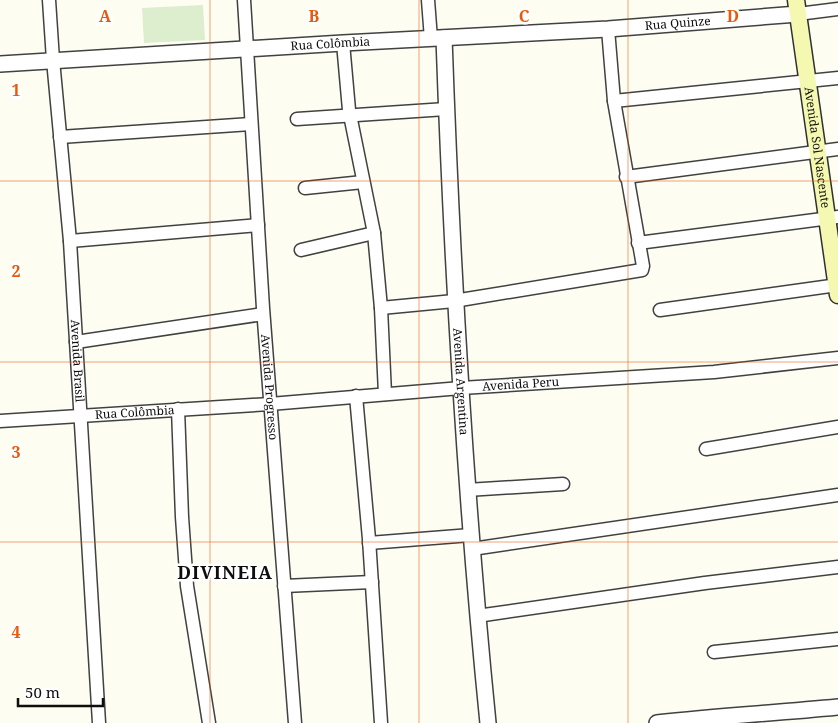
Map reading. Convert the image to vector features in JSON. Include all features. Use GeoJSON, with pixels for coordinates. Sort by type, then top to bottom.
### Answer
{"type":"FeatureCollection","features":[{"type":"Feature","properties":{"kind":"main road","name":"Avenida Sol Nascente"},"geometry":{"type":"LineString","coordinates":[[797,7],[818,152],[833,218],[838,289]]}},
{"type":"Feature","properties":{"kind":"street","name":"Avenida Brasil"},"geometry":{"type":"LineString","coordinates":[[49,0],[70,241],[100,723]]}},
{"type":"Feature","properties":{"kind":"street","name":"Avenida Progresso"},"geometry":{"type":"LineString","coordinates":[[244,0],[263,314],[294,723]]}},
{"type":"Feature","properties":{"kind":"street","name":"Avenida Argentina"},"geometry":{"type":"LineString","coordinates":[[428,0],[437,38],[446,109],[454,301],[471,542],[488,723]]}},
{"type":"Feature","properties":{"kind":"street","name":"Rua Quinze"},"geometry":{"type":"LineString","coordinates":[[608,29],[797,7],[838,9]]}},
{"type":"Feature","properties":{"kind":"street","name":"Rua Colômbia"},"geometry":{"type":"LineString","coordinates":[[0,64],[608,29]]}},
{"type":"Feature","properties":{"kind":"street"},"geometry":{"type":"LineString","coordinates":[[381,308],[454,301],[642,270],[643,266],[614,101],[608,29]]}},
{"type":"Feature","properties":{"kind":"street"},"geometry":{"type":"LineString","coordinates":[[343,43],[350,116],[374,233],[381,308],[385,394]]}},
{"type":"Feature","properties":{"kind":"street"},"geometry":{"type":"LineString","coordinates":[[614,101],[838,78]]}},
{"type":"Feature","properties":{"kind":"street"},"geometry":{"type":"LineString","coordinates":[[297,119],[446,109]]}},
{"type":"Feature","properties":{"kind":"street"},"geometry":{"type":"LineString","coordinates":[[60,137],[251,124]]}},
{"type":"Feature","properties":{"kind":"street"},"geometry":{"type":"LineString","coordinates":[[626,177],[838,149]]}},
{"type":"Feature","properties":{"kind":"street"},"geometry":{"type":"LineString","coordinates":[[305,188],[363,182]]}},
{"type":"Feature","properties":{"kind":"street"},"geometry":{"type":"LineString","coordinates":[[638,243],[833,218]]}},
{"type":"Feature","properties":{"kind":"street"},"geometry":{"type":"LineString","coordinates":[[70,241],[258,225]]}},
{"type":"Feature","properties":{"kind":"street"},"geometry":{"type":"LineString","coordinates":[[300,250],[374,233]]}},
{"type":"Feature","properties":{"kind":"street"},"geometry":{"type":"LineString","coordinates":[[660,310],[838,289]]}},
{"type":"Feature","properties":{"kind":"street"},"geometry":{"type":"LineString","coordinates":[[76,342],[263,314]]}},
{"type":"Feature","properties":{"kind":"street","name":"Avenida Peru"},"geometry":{"type":"LineString","coordinates":[[270,404],[461,388],[714,372],[838,358]]}},
{"type":"Feature","properties":{"kind":"street"},"geometry":{"type":"LineString","coordinates":[[356,396],[370,543],[381,723]]}},
{"type":"Feature","properties":{"kind":"street","name":"Rua Colômbia"},"geometry":{"type":"LineString","coordinates":[[0,421],[270,404]]}},
{"type":"Feature","properties":{"kind":"street"},"geometry":{"type":"LineString","coordinates":[[178,409],[187,586],[209,723]]}},
{"type":"Feature","properties":{"kind":"street"},"geometry":{"type":"LineString","coordinates":[[706,450],[838,427]]}},
{"type":"Feature","properties":{"kind":"street"},"geometry":{"type":"LineString","coordinates":[[467,490],[563,484]]}},
{"type":"Feature","properties":{"kind":"street"},"geometry":{"type":"LineString","coordinates":[[370,543],[471,542],[838,495]]}},
{"type":"Feature","properties":{"kind":"street"},"geometry":{"type":"LineString","coordinates":[[477,616],[705,583],[838,567]]}},
{"type":"Feature","properties":{"kind":"street"},"geometry":{"type":"LineString","coordinates":[[284,586],[372,582]]}},
{"type":"Feature","properties":{"kind":"street"},"geometry":{"type":"LineString","coordinates":[[714,652],[838,639]]}},
{"type":"Feature","properties":{"kind":"street"},"geometry":{"type":"LineString","coordinates":[[657,723],[838,707]]}},
{"type":"Feature","properties":{"kind":"green space"},"geometry":{"type":"Polygon","coordinates":[[[203,5],[205,40],[144,43],[142,8],[203,5]]]}},
{"type":"Feature","properties":{"kind":"district","name":"DIVINEIA"},"geometry":{"type":"Point","coordinates":[225,573]}}]}
